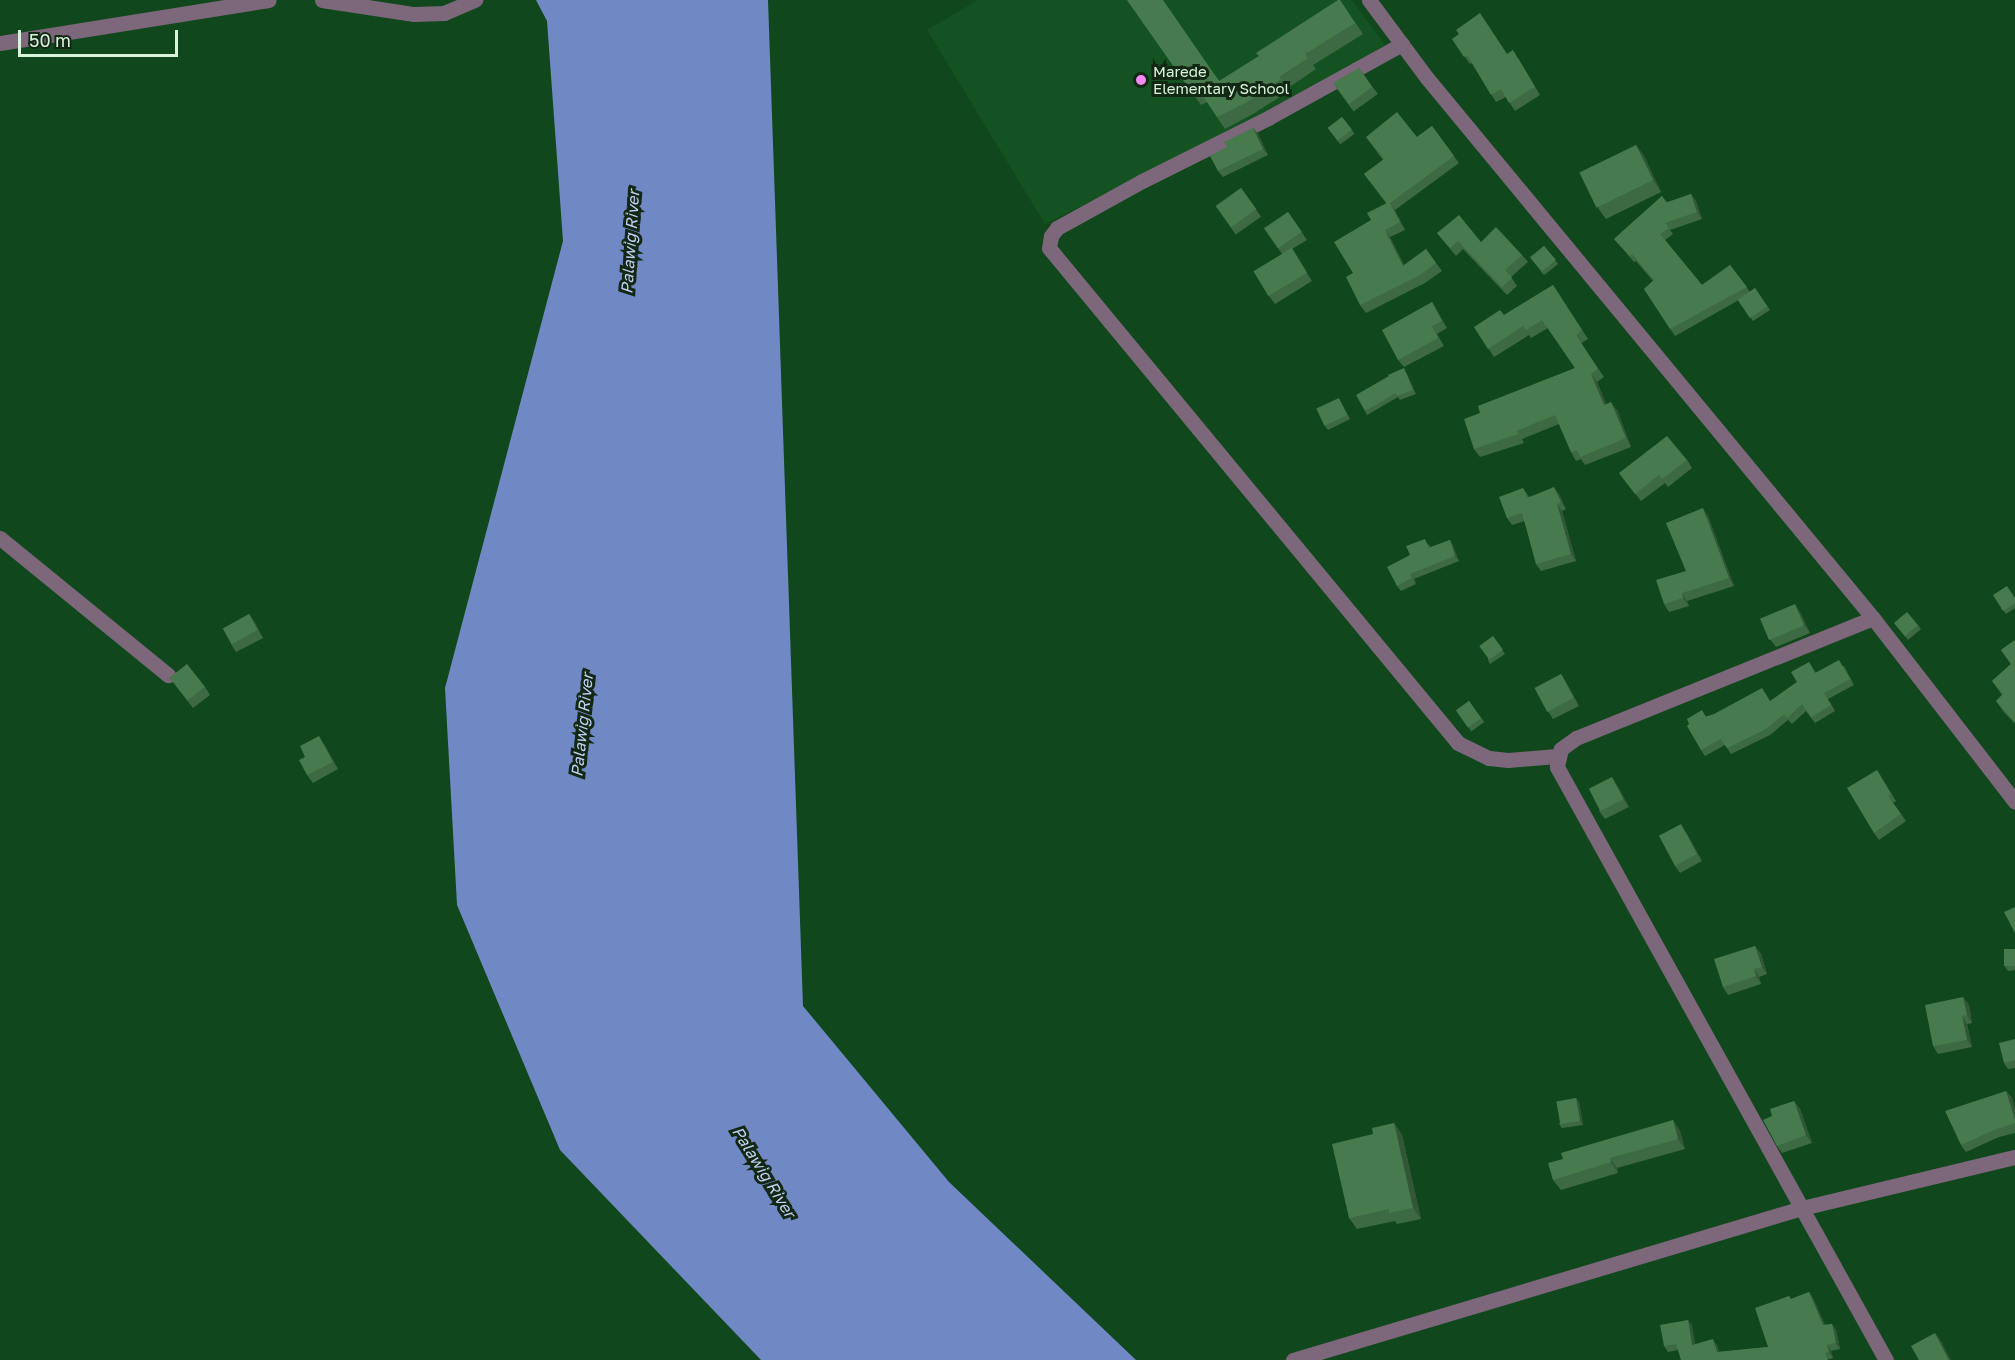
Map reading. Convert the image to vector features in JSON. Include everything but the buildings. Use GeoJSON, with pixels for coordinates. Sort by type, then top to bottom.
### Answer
{"type":"FeatureCollection","features":[{"type":"Feature","properties":{"kind":"street"},"geometry":{"type":"LineString","coordinates":[[0,43],[269,0]]}},
{"type":"Feature","properties":{"kind":"street"},"geometry":{"type":"LineString","coordinates":[[322,0],[414,14],[444,13],[476,0]]}},
{"type":"Feature","properties":{"kind":"street"},"geometry":{"type":"LineString","coordinates":[[1370,0],[1435,87],[1873,618],[2014,800]]}},
{"type":"Feature","properties":{"kind":"street"},"geometry":{"type":"LineString","coordinates":[[1402,44],[1270,117],[1142,181],[1057,228],[1051,236],[1049,248],[1458,743],[1489,758],[1508,760],[1557,756]]}},
{"type":"Feature","properties":{"kind":"street"},"geometry":{"type":"LineString","coordinates":[[0,538],[168,675]]}},
{"type":"Feature","properties":{"kind":"street"},"geometry":{"type":"LineString","coordinates":[[1873,618],[1576,738],[1561,749],[1557,756],[1557,767],[1561,778],[1886,1360]]}},
{"type":"Feature","properties":{"kind":"street"},"geometry":{"type":"LineString","coordinates":[[1293,1360],[1802,1208],[2015,1156]]}},
{"type":"Feature","properties":{"kind":"shaded area","name":"Marede Elementary School"},"geometry":{"type":"Polygon","coordinates":[[[978,0],[1352,0],[1385,45],[1266,114],[1045,224],[927,30],[978,0]]]}},
{"type":"Feature","properties":{"kind":"water","name":"Palawig River"},"geometry":{"type":"Polygon","coordinates":[[[536,0],[768,0],[803,1006],[949,1182],[1136,1360],[761,1360],[560,1150],[457,905],[445,688],[563,241],[547,21],[536,0]]]}},
{"type":"Feature","properties":{"kind":"place","name":"Marede Elementary School"},"geometry":{"type":"Point","coordinates":[1141,80]}}]}
